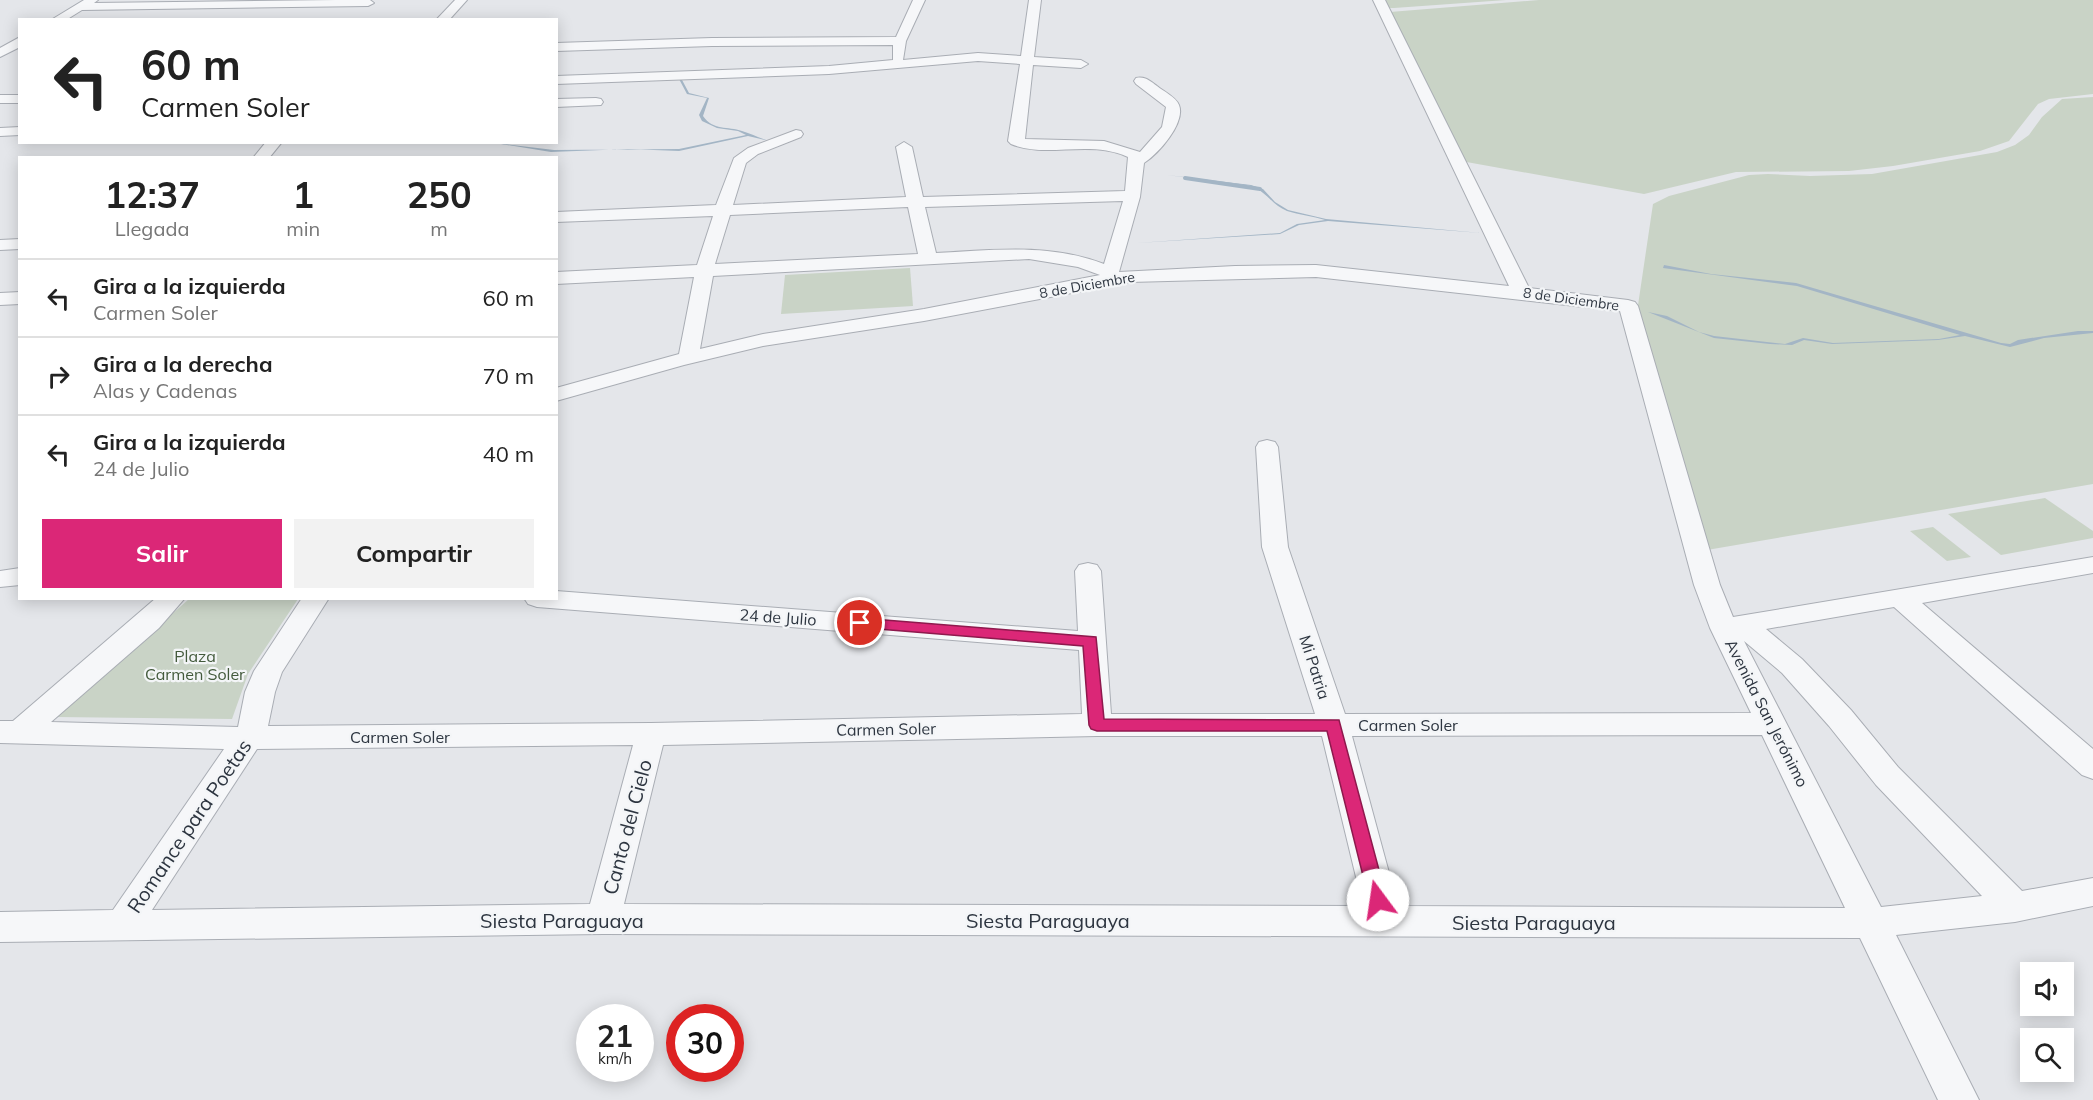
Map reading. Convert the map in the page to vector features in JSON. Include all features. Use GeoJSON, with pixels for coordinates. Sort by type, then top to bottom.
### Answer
{"type":"FeatureCollection","features":[{"type":"Feature","properties":{"kind":"street"},"geometry":{"type":"LineString","coordinates":[[61,18],[92,0]]}},
{"type":"Feature","properties":{"kind":"street"},"geometry":{"type":"LineString","coordinates":[[444,18],[461,0]]}},
{"type":"Feature","properties":{"kind":"street"},"geometry":{"type":"LineString","coordinates":[[898,64],[900,41],[919,0]]}},
{"type":"Feature","properties":{"kind":"street"},"geometry":{"type":"LineString","coordinates":[[558,278],[1047,255],[1082,262],[1109,276],[1132,196],[1137,161],[1135,155],[1110,147],[1030,144],[1016,141],[1035,0]]}},
{"type":"Feature","properties":{"kind":"street"},"geometry":{"type":"LineString","coordinates":[[1378,0],[1521,292]]}},
{"type":"Feature","properties":{"kind":"street"},"geometry":{"type":"LineString","coordinates":[[80,7],[182,2],[345,1],[368,3],[354,14]]}},
{"type":"Feature","properties":{"kind":"street"},"geometry":{"type":"LineString","coordinates":[[157,18],[182,2]]}},
{"type":"Feature","properties":{"kind":"street"},"geometry":{"type":"LineString","coordinates":[[252,18],[268,2]]}},
{"type":"Feature","properties":{"kind":"street"},"geometry":{"type":"LineString","coordinates":[[3,58],[16,35]]}},
{"type":"Feature","properties":{"kind":"street"},"geometry":{"type":"LineString","coordinates":[[558,47],[712,42],[900,41]]}},
{"type":"Feature","properties":{"kind":"street"},"geometry":{"type":"LineString","coordinates":[[701,75],[710,57],[712,42]]}},
{"type":"Feature","properties":{"kind":"street"},"geometry":{"type":"LineString","coordinates":[[558,83],[847,69],[978,57],[1080,64]]}},
{"type":"Feature","properties":{"kind":"street"},"geometry":{"type":"LineString","coordinates":[[1137,161],[1150,152],[1169,127],[1173,107],[1142,81]]}},
{"type":"Feature","properties":{"kind":"street"},"geometry":{"type":"LineString","coordinates":[[0,99],[18,99]]}},
{"type":"Feature","properties":{"kind":"street"},"geometry":{"type":"LineString","coordinates":[[558,104],[596,102]]}},
{"type":"Feature","properties":{"kind":"street"},"geometry":{"type":"LineString","coordinates":[[0,132],[18,131]]}},
{"type":"Feature","properties":{"kind":"street"},"geometry":{"type":"LineString","coordinates":[[689,357],[690,333],[723,210],[739,161],[753,151],[796,134]]}},
{"type":"Feature","properties":{"kind":"street"},"geometry":{"type":"LineString","coordinates":[[262,156],[272,144]]}},
{"type":"Feature","properties":{"kind":"street"},"geometry":{"type":"LineString","coordinates":[[904,147],[928,260]]}},
{"type":"Feature","properties":{"kind":"street"},"geometry":{"type":"LineString","coordinates":[[558,217],[916,202],[1132,196]]}},
{"type":"Feature","properties":{"kind":"street"},"geometry":{"type":"LineString","coordinates":[[0,245],[18,244]]}},
{"type":"Feature","properties":{"kind":"street","name":"8 de Diciembre"},"geometry":{"type":"LineString","coordinates":[[558,394],[689,357],[763,340],[924,315],[1109,276],[1316,271],[1521,292],[1628,306]]}},
{"type":"Feature","properties":{"kind":"street"},"geometry":{"type":"LineString","coordinates":[[0,299],[18,298]]}},
{"type":"Feature","properties":{"kind":"street","name":"Avenida San Jerónimo"},"geometry":{"type":"LineString","coordinates":[[1628,306],[1707,585],[1733,626],[1772,724],[1959,1100]]}},
{"type":"Feature","properties":{"kind":"street","name":"Mi Patria"},"geometry":{"type":"LineString","coordinates":[[1267,447],[1275,547],[1334,725],[1384,921]]}},
{"type":"Feature","properties":{"kind":"street"},"geometry":{"type":"LineString","coordinates":[[1733,626],[2093,565]]}},
{"type":"Feature","properties":{"kind":"street"},"geometry":{"type":"LineString","coordinates":[[1088,571],[1090,641],[1097,725]]}},
{"type":"Feature","properties":{"kind":"street"},"geometry":{"type":"LineString","coordinates":[[0,579],[18,576]]}},
{"type":"Feature","properties":{"kind":"street"},"geometry":{"type":"LineString","coordinates":[[1900,598],[2093,767]]}},
{"type":"Feature","properties":{"kind":"street"},"geometry":{"type":"LineString","coordinates":[[10,733],[149,621],[170,600]]}},
{"type":"Feature","properties":{"kind":"street","name":"Romance para Poetas"},"geometry":{"type":"LineString","coordinates":[[123,925],[248,738],[268,671],[315,600]]}},
{"type":"Feature","properties":{"kind":"street","name":"24 de Julio"},"geometry":{"type":"LineString","coordinates":[[558,600],[1090,641]]}},
{"type":"Feature","properties":{"kind":"street"},"geometry":{"type":"LineString","coordinates":[[1733,626],[1792,666],[1840,718],[1887,776],[2015,907]]}},
{"type":"Feature","properties":{"kind":"street","name":"Carmen Soler"},"geometry":{"type":"LineString","coordinates":[[10,733],[248,738],[651,734],[1097,725],[1772,724]]}},
{"type":"Feature","properties":{"kind":"street","name":"Canto del Cielo"},"geometry":{"type":"LineString","coordinates":[[603,919],[651,734]]}},
{"type":"Feature","properties":{"kind":"street","name":"Siesta Paraguaya"},"geometry":{"type":"LineString","coordinates":[[0,927],[603,919],[1872,923],[2015,907],[2093,892]]}},
{"type":"Feature","properties":{"kind":"green space"},"geometry":{"type":"Polygon","coordinates":[[[1382,0],[1506,0],[1387,8],[1382,0]]]}},
{"type":"Feature","properties":{"kind":"green space"},"geometry":{"type":"Polygon","coordinates":[[[1539,0],[2093,0],[2093,94],[2049,99],[2038,104],[2009,141],[1980,151],[1849,171],[1736,172],[1644,194],[1461,161],[1390,12],[1539,0]]]}},
{"type":"Feature","properties":{"kind":"green space"},"geometry":{"type":"Polygon","coordinates":[[[2093,97],[2093,484],[1707,550],[1637,312],[1653,204],[1669,196],[1749,175],[1872,174],[1997,152],[2015,145],[2029,135],[2042,117],[2062,99],[2093,97]]]}},
{"type":"Feature","properties":{"kind":"green space"},"geometry":{"type":"Polygon","coordinates":[[[910,268],[913,306],[781,314],[785,275],[910,268]]]}},
{"type":"Feature","properties":{"kind":"green space"},"geometry":{"type":"Polygon","coordinates":[[[2045,498],[2093,531],[2093,538],[2001,555],[1948,514],[2045,498]]]}},
{"type":"Feature","properties":{"kind":"green space"},"geometry":{"type":"Polygon","coordinates":[[[1933,527],[1971,557],[1947,561],[1910,531],[1933,527]]]}},
{"type":"Feature","properties":{"kind":"green space","name":"Plaza Carmen Soler"},"geometry":{"type":"Polygon","coordinates":[[[188,600],[297,600],[248,674],[232,719],[56,717],[188,600]]]}},
{"type":"Feature","properties":{"kind":"water"},"geometry":{"type":"Polygon","coordinates":[[[681,78],[689,93],[709,98],[703,116],[711,124],[742,131],[769,141],[748,136],[679,151],[637,149],[679,149],[746,135],[738,131],[717,128],[702,121],[699,115],[707,98],[687,94],[679,79],[681,78]]]}},
{"type":"Feature","properties":{"kind":"water"},"geometry":{"type":"Polygon","coordinates":[[[501,144],[554,150],[615,150],[551,152],[501,144]]]}},
{"type":"Feature","properties":{"kind":"water"},"geometry":{"type":"Polygon","coordinates":[[[1167,175],[1251,185],[1263,189],[1275,202],[1288,210],[1326,219],[1481,233],[1328,221],[1299,225],[1280,234],[1137,243],[1280,233],[1297,224],[1325,220],[1287,211],[1251,186],[1167,175]]]}},
{"type":"Feature","properties":{"kind":"water"},"geometry":{"type":"Polygon","coordinates":[[[1664,265],[1711,274],[1796,283],[2001,343],[2010,344],[2018,340],[2078,331],[2093,331],[2093,333],[2044,338],[2010,347],[1965,336],[1938,340],[1832,344],[1804,340],[1792,345],[1714,338],[1648,312],[1667,316],[1699,332],[1714,336],[1785,344],[1803,338],[1833,343],[1939,339],[1960,335],[1797,286],[1663,268],[1664,265]]]}},
{"type":"Feature","properties":{"kind":"waterway"},"geometry":{"type":"LineString","coordinates":[[1185,178],[1260,189]]}},
{"type":"Feature","properties":{"kind":"route"},"geometry":{"type":"LineString","coordinates":[[860,623],[1090,641],[1097,725],[1334,725],[1378,900]]}}]}
